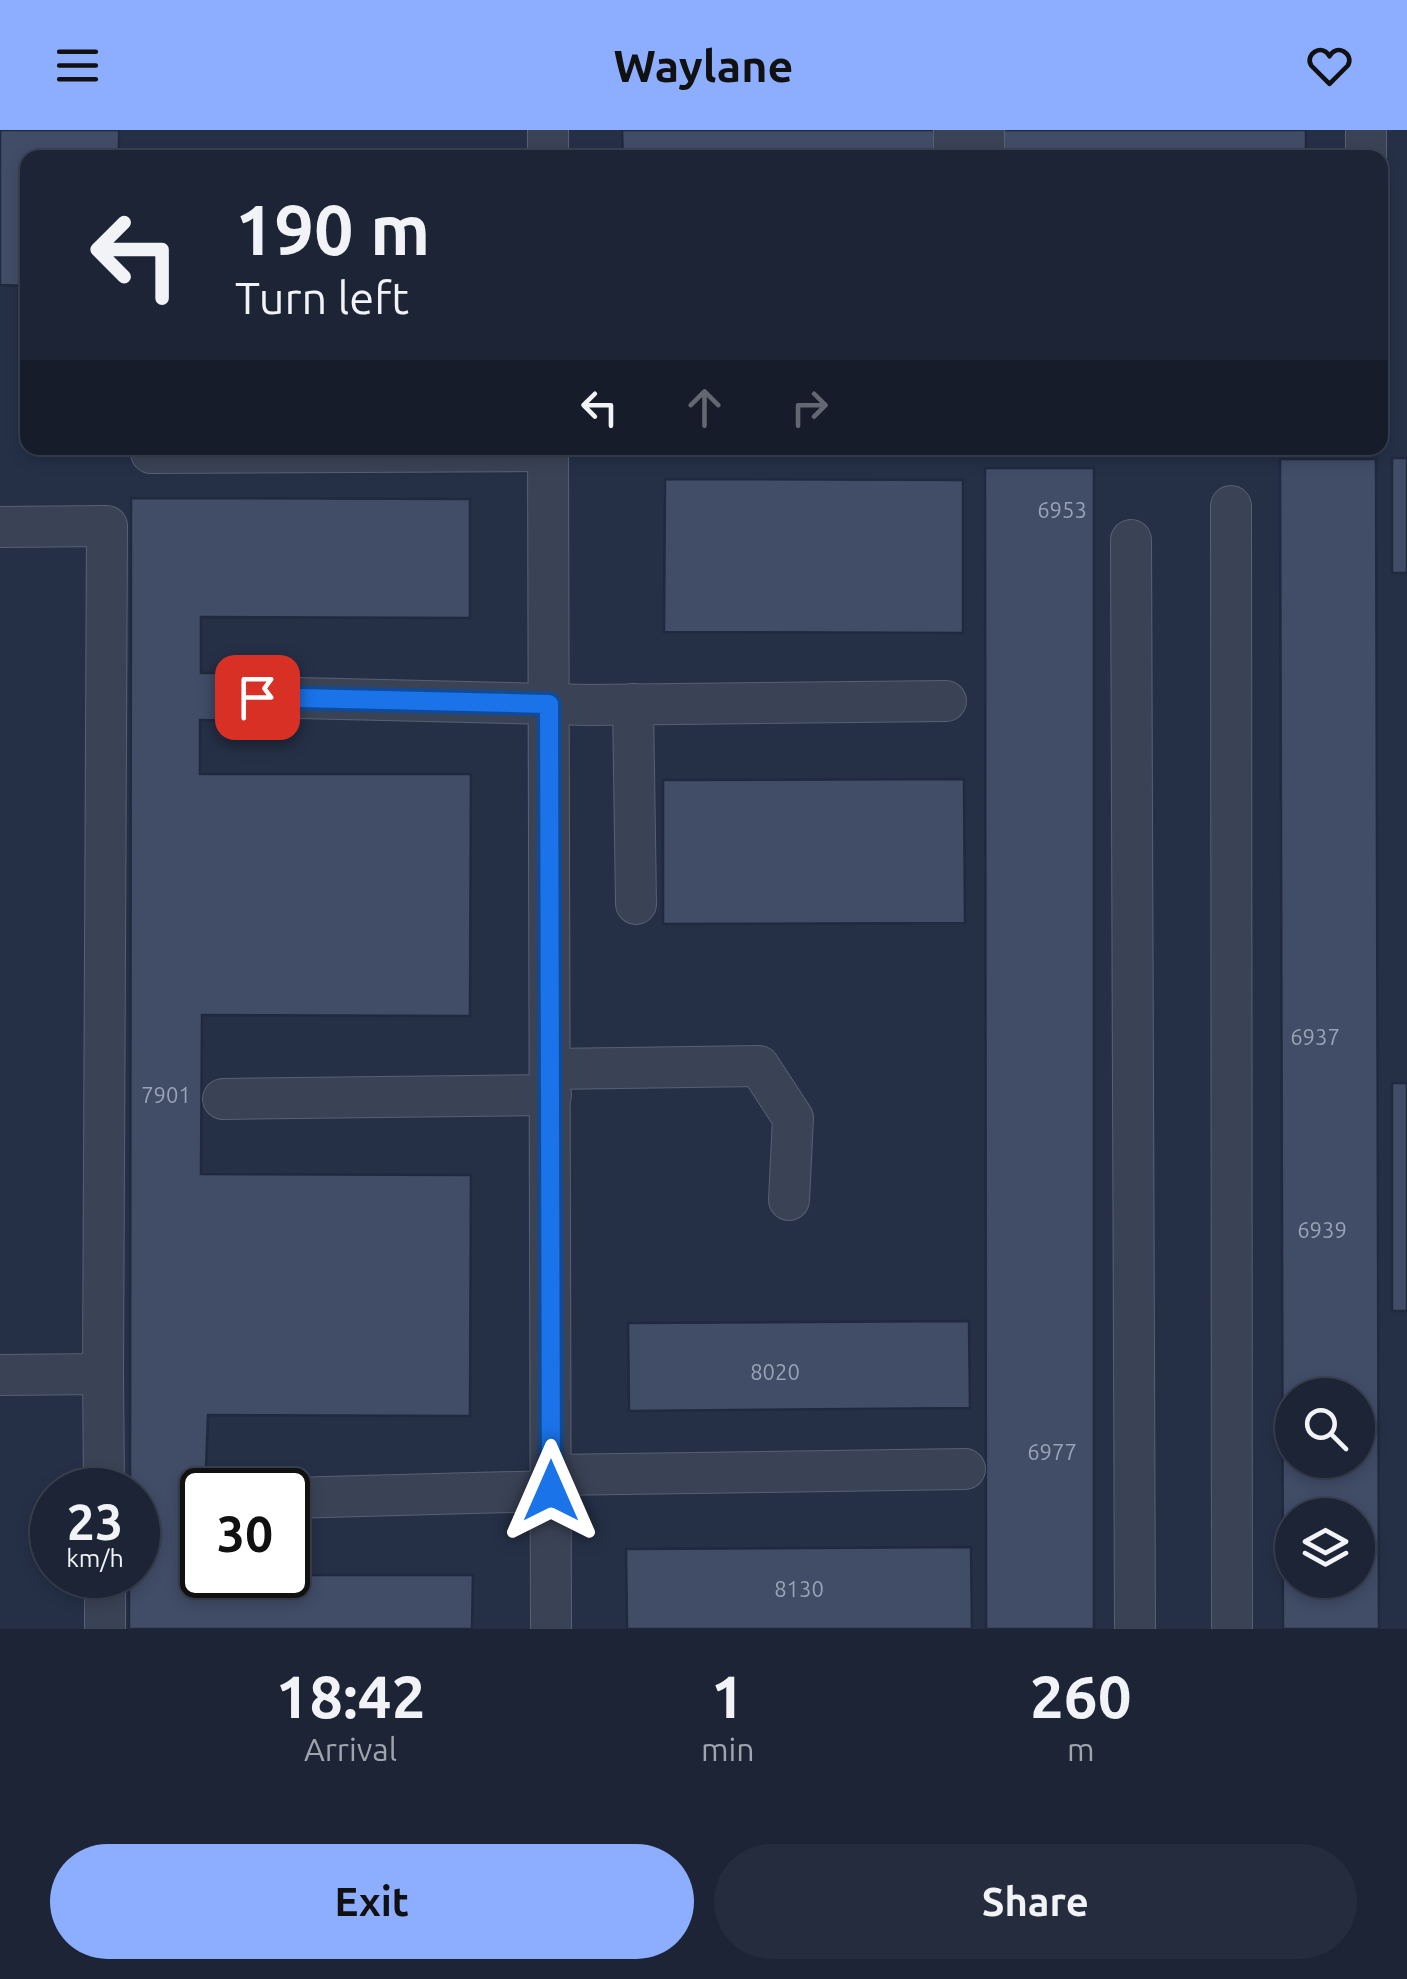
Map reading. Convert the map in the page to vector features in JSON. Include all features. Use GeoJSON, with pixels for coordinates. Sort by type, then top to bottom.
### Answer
{"type":"FeatureCollection","features":[{"type":"Feature","properties":{"kind":"street"},"geometry":{"type":"LineString","coordinates":[[548,455],[551,1629]]}},
{"type":"Feature","properties":{"kind":"street"},"geometry":{"type":"LineString","coordinates":[[1231,506],[1232,1629]]}},
{"type":"Feature","properties":{"kind":"street"},"geometry":{"type":"LineString","coordinates":[[0,526],[107,526],[104,1468]]}},
{"type":"Feature","properties":{"kind":"street"},"geometry":{"type":"LineString","coordinates":[[1131,540],[1135,1629]]}},
{"type":"Feature","properties":{"kind":"street"},"geometry":{"type":"LineString","coordinates":[[257,697],[549,704],[946,701]]}},
{"type":"Feature","properties":{"kind":"street"},"geometry":{"type":"LineString","coordinates":[[633,704],[636,904]]}},
{"type":"Feature","properties":{"kind":"street"},"geometry":{"type":"LineString","coordinates":[[224,1099],[551,1082],[759,1066],[793,1118],[789,1200]]}},
{"type":"Feature","properties":{"kind":"street"},"geometry":{"type":"LineString","coordinates":[[0,1375],[104,1374]]}},
{"type":"Feature","properties":{"kind":"street"},"geometry":{"type":"LineString","coordinates":[[310,1497],[551,1483],[965,1470]]}},
{"type":"Feature","properties":{"kind":"street"},"geometry":{"type":"LineString","coordinates":[[105,1598],[105,1629]]}},
{"type":"Feature","properties":{"kind":"building"},"geometry":{"type":"Polygon","coordinates":[[[0,130],[119,130],[119,150],[20,150],[20,286],[0,285],[0,130]]]}},
{"type":"Feature","properties":{"kind":"building"},"geometry":{"type":"Polygon","coordinates":[[[622,130],[934,130],[935,150],[623,150],[622,130]]]}},
{"type":"Feature","properties":{"kind":"building"},"geometry":{"type":"Polygon","coordinates":[[[1000,130],[1306,130],[1306,150],[1001,150],[1000,130]]]}},
{"type":"Feature","properties":{"kind":"building"},"geometry":{"type":"Polygon","coordinates":[[[1392,458],[1407,458],[1407,573],[1392,573],[1392,458]]]}},
{"type":"Feature","properties":{"kind":"building"},"geometry":{"type":"Polygon","coordinates":[[[1280,459],[1376,459],[1379,1629],[1283,1629],[1283,1598],[1375,1598],[1375,1498],[1283,1498],[1283,1478],[1375,1478],[1375,1378],[1282,1378],[1280,459]]]}},
{"type":"Feature","properties":{"kind":"building"},"geometry":{"type":"Polygon","coordinates":[[[985,468],[1094,468],[1094,1629],[986,1629],[985,468]]]}},
{"type":"Feature","properties":{"kind":"building"},"geometry":{"type":"Polygon","coordinates":[[[665,479],[963,480],[963,633],[664,632],[665,479]]]}},
{"type":"Feature","properties":{"kind":"building"},"geometry":{"type":"Polygon","coordinates":[[[131,498],[470,499],[470,618],[201,617],[201,673],[248,673],[248,721],[200,720],[200,774],[471,774],[470,1016],[202,1015],[201,1174],[471,1175],[470,1416],[208,1415],[206,1468],[180,1468],[180,1598],[310,1598],[310,1575],[473,1575],[472,1629],[129,1629],[129,1598],[160,1598],[160,1468],[130,1468],[131,498]]]}},
{"type":"Feature","properties":{"kind":"building"},"geometry":{"type":"Polygon","coordinates":[[[964,779],[965,923],[663,924],[663,780],[964,779]]]}},
{"type":"Feature","properties":{"kind":"building"},"geometry":{"type":"Polygon","coordinates":[[[1392,1083],[1407,1083],[1407,1311],[1392,1311],[1392,1083]]]}},
{"type":"Feature","properties":{"kind":"building"},"geometry":{"type":"Polygon","coordinates":[[[969,1321],[970,1408],[629,1411],[628,1323],[969,1321]]]}},
{"type":"Feature","properties":{"kind":"building"},"geometry":{"type":"Polygon","coordinates":[[[971,1547],[972,1629],[627,1629],[626,1549],[971,1547]]]}},
{"type":"Feature","properties":{"kind":"route"},"geometry":{"type":"LineString","coordinates":[[257,697],[549,704],[551,1491]]}}]}
